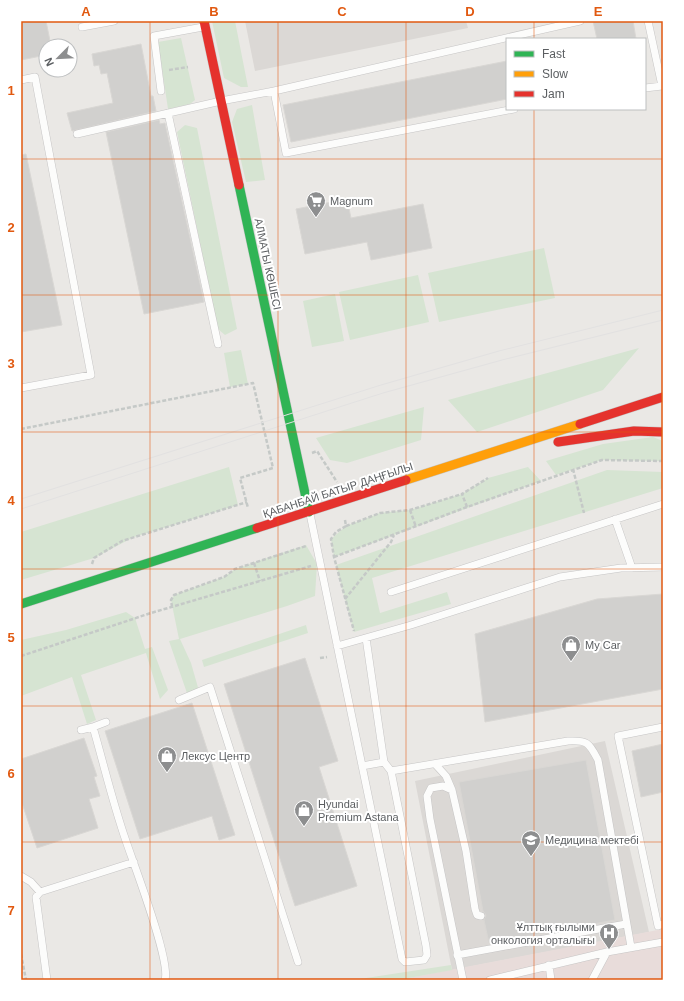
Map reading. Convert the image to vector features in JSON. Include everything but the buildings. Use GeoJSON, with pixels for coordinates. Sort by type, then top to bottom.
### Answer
{"type":"FeatureCollection","features":[{"type":"Feature","properties":{"kind":"main road","name":"АЛМАТЫ КӨШЕСІ"},"geometry":{"type":"LineString","coordinates":[[204,24],[309,512]]}},
{"type":"Feature","properties":{"kind":"main road","name":"ҚАБАНБАЙ БАТЫР ДАҢҒЫЛЫ"},"geometry":{"type":"LineString","coordinates":[[21,604],[663,397]]}},
{"type":"Feature","properties":{"kind":"main road"},"geometry":{"type":"LineString","coordinates":[[500,450],[634,431],[663,432]]}},
{"type":"Feature","properties":{"kind":"lane"},"geometry":{"type":"LineString","coordinates":[[82,27],[114,21]]}},
{"type":"Feature","properties":{"kind":"lane"},"geometry":{"type":"LineString","coordinates":[[77,134],[221,101],[274,91],[580,21]]}},
{"type":"Feature","properties":{"kind":"lane"},"geometry":{"type":"LineString","coordinates":[[646,88],[662,85],[648,21]]}},
{"type":"Feature","properties":{"kind":"lane"},"geometry":{"type":"LineString","coordinates":[[161,91],[154,36],[204,24]]}},
{"type":"Feature","properties":{"kind":"lane"},"geometry":{"type":"LineString","coordinates":[[21,80],[35,78],[91,376],[21,388]]}},
{"type":"Feature","properties":{"kind":"lane"},"geometry":{"type":"LineString","coordinates":[[274,91],[286,154],[509,110]]}},
{"type":"Feature","properties":{"kind":"lane"},"geometry":{"type":"LineString","coordinates":[[168,113],[218,344]]}},
{"type":"Feature","properties":{"kind":"lane"},"geometry":{"type":"LineString","coordinates":[[391,592],[663,504]]}},
{"type":"Feature","properties":{"kind":"lane"},"geometry":{"type":"LineString","coordinates":[[309,512],[402,959],[405,962],[424,960],[427,955],[426,946],[391,771],[384,762],[366,638]]}},
{"type":"Feature","properties":{"kind":"lane"},"geometry":{"type":"LineString","coordinates":[[615,519],[632,568]]}},
{"type":"Feature","properties":{"kind":"lane"},"geometry":{"type":"LineString","coordinates":[[337,646],[560,577],[632,568],[663,567]]}},
{"type":"Feature","properties":{"kind":"lane"},"geometry":{"type":"LineString","coordinates":[[178,700],[210,686],[298,962]]}},
{"type":"Feature","properties":{"kind":"lane"},"geometry":{"type":"LineString","coordinates":[[81,730],[106,722]]}},
{"type":"Feature","properties":{"kind":"lane"},"geometry":{"type":"LineString","coordinates":[[93,727],[126,841],[134,862],[168,973],[165,980]]}},
{"type":"Feature","properties":{"kind":"lane"},"geometry":{"type":"LineString","coordinates":[[663,727],[618,736],[658,926],[663,924]]}},
{"type":"Feature","properties":{"kind":"lane"},"geometry":{"type":"LineString","coordinates":[[391,771],[568,740],[582,740],[589,744],[598,760],[630,947]]}},
{"type":"Feature","properties":{"kind":"lane"},"geometry":{"type":"LineString","coordinates":[[362,766],[384,762]]}},
{"type":"Feature","properties":{"kind":"lane"},"geometry":{"type":"LineString","coordinates":[[436,764],[446,776],[452,790],[466,851],[475,909],[477,915],[481,916]]}},
{"type":"Feature","properties":{"kind":"lane"},"geometry":{"type":"LineString","coordinates":[[452,790],[443,786],[431,788],[427,796],[457,956],[463,980]]}},
{"type":"Feature","properties":{"kind":"lane"},"geometry":{"type":"LineString","coordinates":[[47,980],[36,897],[40,892],[134,862]]}},
{"type":"Feature","properties":{"kind":"lane"},"geometry":{"type":"LineString","coordinates":[[21,876],[31,882],[40,892]]}},
{"type":"Feature","properties":{"kind":"lane"},"geometry":{"type":"LineString","coordinates":[[457,956],[626,924]]}},
{"type":"Feature","properties":{"kind":"lane"},"geometry":{"type":"LineString","coordinates":[[490,980],[607,952],[663,942]]}},
{"type":"Feature","properties":{"kind":"lane"},"geometry":{"type":"LineString","coordinates":[[592,980],[607,952]]}},
{"type":"Feature","properties":{"kind":"lane"},"geometry":{"type":"LineString","coordinates":[[549,965],[551,980]]}},
{"type":"Feature","properties":{"kind":"path"},"geometry":{"type":"LineString","coordinates":[[158,71],[188,67]]}},
{"type":"Feature","properties":{"kind":"path"},"geometry":{"type":"LineString","coordinates":[[21,429],[253,383],[273,468],[240,478],[248,508]]}},
{"type":"Feature","properties":{"kind":"path"},"geometry":{"type":"LineString","coordinates":[[311,454],[317,452],[337,482]]}},
{"type":"Feature","properties":{"kind":"path"},"geometry":{"type":"LineString","coordinates":[[334,558],[467,507],[602,460],[663,461]]}},
{"type":"Feature","properties":{"kind":"path"},"geometry":{"type":"LineString","coordinates":[[573,469],[584,514]]}},
{"type":"Feature","properties":{"kind":"path"},"geometry":{"type":"LineString","coordinates":[[356,641],[334,558],[331,539],[336,532],[346,526],[380,513],[410,510],[462,494],[488,478]]}},
{"type":"Feature","properties":{"kind":"path"},"geometry":{"type":"LineString","coordinates":[[462,494],[467,507]]}},
{"type":"Feature","properties":{"kind":"path"},"geometry":{"type":"LineString","coordinates":[[90,568],[94,558],[122,541],[247,502]]}},
{"type":"Feature","properties":{"kind":"path"},"geometry":{"type":"LineString","coordinates":[[410,510],[416,527]]}},
{"type":"Feature","properties":{"kind":"path"},"geometry":{"type":"LineString","coordinates":[[345,520],[346,526]]}},
{"type":"Feature","properties":{"kind":"path"},"geometry":{"type":"LineString","coordinates":[[345,600],[391,542],[394,535]]}},
{"type":"Feature","properties":{"kind":"path"},"geometry":{"type":"LineString","coordinates":[[172,607],[171,600],[174,595],[224,577],[235,569],[306,545],[309,551]]}},
{"type":"Feature","properties":{"kind":"path"},"geometry":{"type":"LineString","coordinates":[[254,563],[260,581]]}},
{"type":"Feature","properties":{"kind":"path"},"geometry":{"type":"LineString","coordinates":[[21,656],[135,618],[317,564]]}},
{"type":"Feature","properties":{"kind":"path"},"geometry":{"type":"LineString","coordinates":[[320,658],[327,657]]}},
{"type":"Feature","properties":{"kind":"path"},"geometry":{"type":"LineString","coordinates":[[21,954],[26,980]]}},
{"type":"Feature","properties":{"kind":"shaded area"},"geometry":{"type":"Polygon","coordinates":[[[245,21],[466,21],[468,28],[255,71],[245,21]]]}},
{"type":"Feature","properties":{"kind":"shaded area","name":"Медицина мектебі"},"geometry":{"type":"Polygon","coordinates":[[[605,741],[649,932],[452,970],[415,781],[605,741]]]}},
{"type":"Feature","properties":{"kind":"shaded area","name":"Ұлттық ғылыми онкология орталығы"},"geometry":{"type":"Polygon","coordinates":[[[663,929],[663,980],[398,980],[460,968],[663,929]]]}},
{"type":"Feature","properties":{"kind":"green space"},"geometry":{"type":"Polygon","coordinates":[[[212,21],[235,21],[248,87],[241,87],[224,78],[212,21]]]}},
{"type":"Feature","properties":{"kind":"green space"},"geometry":{"type":"Polygon","coordinates":[[[181,38],[195,100],[190,104],[168,109],[158,42],[181,38]]]}},
{"type":"Feature","properties":{"kind":"green space"},"geometry":{"type":"Polygon","coordinates":[[[252,105],[265,180],[246,182],[232,122],[237,109],[252,105]]]}},
{"type":"Feature","properties":{"kind":"green space"},"geometry":{"type":"Polygon","coordinates":[[[185,125],[197,128],[237,329],[225,335],[218,329],[177,132],[185,125]]]}},
{"type":"Feature","properties":{"kind":"green space"},"geometry":{"type":"Polygon","coordinates":[[[544,248],[555,298],[439,322],[428,273],[544,248]]]}},
{"type":"Feature","properties":{"kind":"green space"},"geometry":{"type":"Polygon","coordinates":[[[418,275],[429,322],[350,340],[339,292],[418,275]]]}},
{"type":"Feature","properties":{"kind":"green space"},"geometry":{"type":"Polygon","coordinates":[[[335,294],[344,341],[312,347],[303,301],[335,294]]]}},
{"type":"Feature","properties":{"kind":"green space"},"geometry":{"type":"Polygon","coordinates":[[[639,348],[603,390],[477,432],[448,400],[639,348]]]}},
{"type":"Feature","properties":{"kind":"green space"},"geometry":{"type":"Polygon","coordinates":[[[241,350],[248,384],[230,387],[224,353],[241,350]]]}},
{"type":"Feature","properties":{"kind":"green space"},"geometry":{"type":"Polygon","coordinates":[[[424,407],[421,440],[347,463],[330,460],[316,438],[424,407]]]}},
{"type":"Feature","properties":{"kind":"green space"},"geometry":{"type":"Polygon","coordinates":[[[653,437],[663,441],[663,461],[602,460],[556,475],[546,461],[603,444],[653,437]]]}},
{"type":"Feature","properties":{"kind":"green space"},"geometry":{"type":"Polygon","coordinates":[[[229,467],[238,505],[134,537],[94,558],[21,580],[21,532],[229,467]]]}},
{"type":"Feature","properties":{"kind":"green space"},"geometry":{"type":"Polygon","coordinates":[[[528,467],[541,481],[334,557],[331,539],[346,526],[380,513],[410,510],[462,494],[488,478],[528,467]]]}},
{"type":"Feature","properties":{"kind":"green space"},"geometry":{"type":"Polygon","coordinates":[[[607,470],[663,472],[663,488],[372,578],[380,613],[447,592],[451,604],[354,632],[336,565],[607,470]]]}},
{"type":"Feature","properties":{"kind":"green space"},"geometry":{"type":"Polygon","coordinates":[[[306,545],[317,564],[315,596],[180,639],[191,663],[199,691],[188,696],[169,641],[179,639],[171,600],[174,595],[224,577],[235,569],[306,545]]]}},
{"type":"Feature","properties":{"kind":"green space"},"geometry":{"type":"Polygon","coordinates":[[[126,612],[135,618],[145,649],[152,647],[168,690],[160,699],[146,653],[81,675],[96,720],[87,724],[72,677],[21,696],[21,640],[66,630],[126,612]]]}},
{"type":"Feature","properties":{"kind":"green space"},"geometry":{"type":"Polygon","coordinates":[[[306,625],[308,633],[204,667],[202,660],[306,625]]]}},
{"type":"Feature","properties":{"kind":"green space"},"geometry":{"type":"Polygon","coordinates":[[[451,965],[452,970],[398,980],[353,980],[451,965]]]}},
{"type":"Feature","properties":{"kind":"tram line"},"geometry":{"type":"LineString","coordinates":[[21,499],[381,385],[499,351],[663,310]]}},
{"type":"Feature","properties":{"kind":"tram line"},"geometry":{"type":"LineString","coordinates":[[21,509],[383,393],[502,360],[663,320]]}},
{"type":"Feature","properties":{"kind":"traffic: fast"},"geometry":{"type":"LineString","coordinates":[[239,185],[309,512]]}},
{"type":"Feature","properties":{"kind":"traffic: fast"},"geometry":{"type":"LineString","coordinates":[[21,604],[257,528]]}},
{"type":"Feature","properties":{"kind":"traffic: slow"},"geometry":{"type":"LineString","coordinates":[[406,480],[580,424]]}},
{"type":"Feature","properties":{"kind":"traffic: jam"},"geometry":{"type":"LineString","coordinates":[[204,21],[239,185]]}},
{"type":"Feature","properties":{"kind":"traffic: jam"},"geometry":{"type":"LineString","coordinates":[[580,424],[663,397]]}},
{"type":"Feature","properties":{"kind":"traffic: jam"},"geometry":{"type":"LineString","coordinates":[[558,442],[634,431],[663,432]]}},
{"type":"Feature","properties":{"kind":"traffic: jam"},"geometry":{"type":"LineString","coordinates":[[257,528],[406,480]]}},
{"type":"Feature","properties":{"kind":"place","name":"Magnum"},"geometry":{"type":"Point","coordinates":[316,218]}},
{"type":"Feature","properties":{"kind":"place","name":"My Car"},"geometry":{"type":"Point","coordinates":[571,662]}},
{"type":"Feature","properties":{"kind":"place","name":"Лексус Центр"},"geometry":{"type":"Point","coordinates":[167,773]}},
{"type":"Feature","properties":{"kind":"place","name":"Hyundai Premium Astana"},"geometry":{"type":"Point","coordinates":[304,827]}},
{"type":"Feature","properties":{"kind":"place","name":"Медицина мектебі"},"geometry":{"type":"Point","coordinates":[531,857]}},
{"type":"Feature","properties":{"kind":"place","name":"Ұлттық ғылыми онкология орталығы"},"geometry":{"type":"Point","coordinates":[609,950]}}]}
